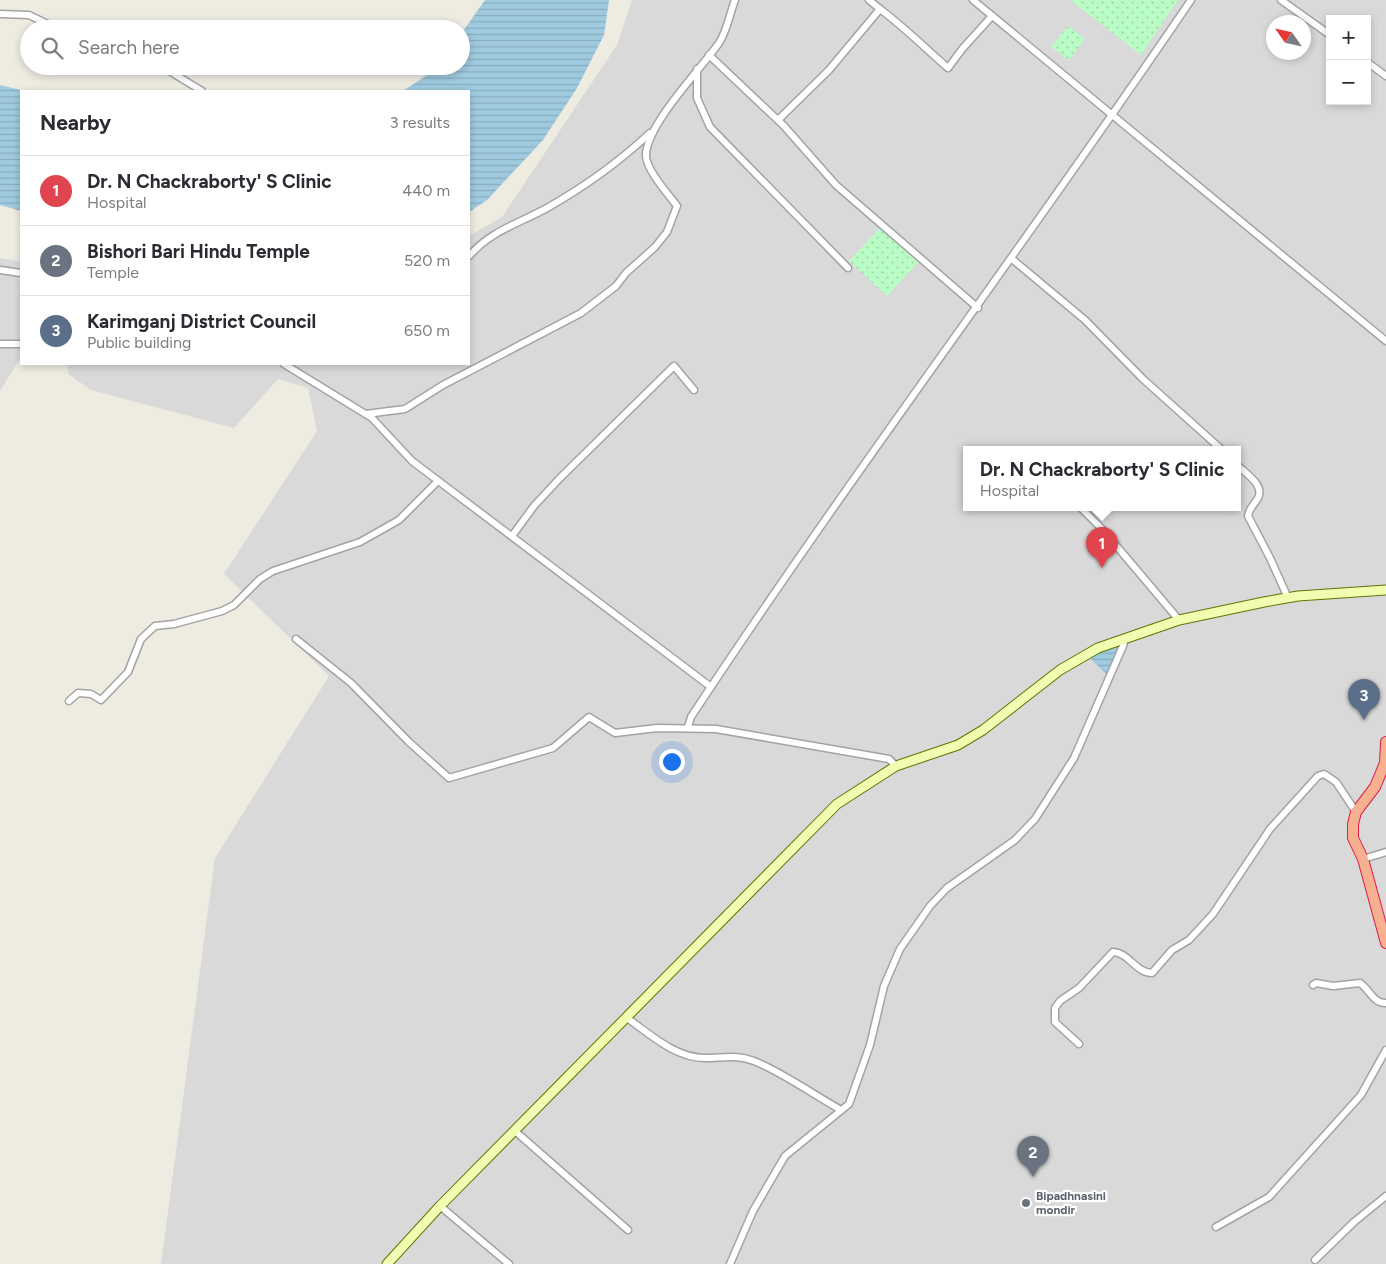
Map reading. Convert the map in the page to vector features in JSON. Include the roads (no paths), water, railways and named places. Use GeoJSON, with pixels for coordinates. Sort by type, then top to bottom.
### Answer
{"type":"FeatureCollection","features":[{"type":"Feature","properties":{"kind":"highway"},"geometry":{"type":"LineString","coordinates":[[1386,742],[1385,763],[1376,787],[1356,812],[1353,824],[1353,838],[1363,859],[1386,944]]}},
{"type":"Feature","properties":{"kind":"main road"},"geometry":{"type":"LineString","coordinates":[[387,1264],[440,1206],[628,1018],[726,914],[837,804],[896,766],[958,745],[983,730],[1060,670],[1084,654],[1125,638],[1178,620],[1288,598],[1386,590]]}},
{"type":"Feature","properties":{"kind":"street"},"geometry":{"type":"LineString","coordinates":[[470,255],[482,241],[547,208],[619,161],[651,133],[697,69],[720,42],[735,0]]}},
{"type":"Feature","properties":{"kind":"street"},"geometry":{"type":"LineString","coordinates":[[868,0],[908,30],[912,38],[948,68],[992,16]]}},
{"type":"Feature","properties":{"kind":"street"},"geometry":{"type":"LineString","coordinates":[[973,0],[1112,117],[1386,341]]}},
{"type":"Feature","properties":{"kind":"street"},"geometry":{"type":"LineString","coordinates":[[1112,117],[1168,34],[1186,0]]}},
{"type":"Feature","properties":{"kind":"street"},"geometry":{"type":"LineString","coordinates":[[688,727],[691,717],[711,687],[856,476],[978,308],[1112,117],[1191,0]]}},
{"type":"Feature","properties":{"kind":"street"},"geometry":{"type":"LineString","coordinates":[[1281,0],[1326,32]]}},
{"type":"Feature","properties":{"kind":"street"},"geometry":{"type":"LineString","coordinates":[[778,120],[829,70],[880,9]]}},
{"type":"Feature","properties":{"kind":"street"},"geometry":{"type":"LineString","coordinates":[[0,14],[29,15],[39,20]]}},
{"type":"Feature","properties":{"kind":"street"},"geometry":{"type":"LineString","coordinates":[[709,55],[778,120],[836,185],[978,308]]}},
{"type":"Feature","properties":{"kind":"street"},"geometry":{"type":"LineString","coordinates":[[1371,65],[1386,76]]}},
{"type":"Feature","properties":{"kind":"street"},"geometry":{"type":"LineString","coordinates":[[697,69],[697,98],[710,127],[848,268]]}},
{"type":"Feature","properties":{"kind":"street"},"geometry":{"type":"LineString","coordinates":[[176,75],[200,90]]}},
{"type":"Feature","properties":{"kind":"street"},"geometry":{"type":"LineString","coordinates":[[366,414],[405,409],[443,385],[581,313],[616,286],[667,232],[677,206],[657,179],[646,156],[651,133]]}},
{"type":"Feature","properties":{"kind":"street"},"geometry":{"type":"LineString","coordinates":[[1012,259],[1085,320],[1143,379],[1218,446]]}},
{"type":"Feature","properties":{"kind":"street"},"geometry":{"type":"LineString","coordinates":[[0,270],[20,273]]}},
{"type":"Feature","properties":{"kind":"street"},"geometry":{"type":"LineString","coordinates":[[0,344],[20,344]]}},
{"type":"Feature","properties":{"kind":"street"},"geometry":{"type":"LineString","coordinates":[[286,365],[366,414],[412,461],[711,687]]}},
{"type":"Feature","properties":{"kind":"street"},"geometry":{"type":"LineString","coordinates":[[512,536],[534,506],[560,478],[674,366],[694,390]]}},
{"type":"Feature","properties":{"kind":"street"},"geometry":{"type":"LineString","coordinates":[[1241,469],[1255,482],[1260,490],[1259,496],[1249,510],[1248,516],[1288,598]]}},
{"type":"Feature","properties":{"kind":"street"},"geometry":{"type":"LineString","coordinates":[[69,701],[78,693],[91,694],[101,700],[128,672],[142,639],[155,626],[174,624],[222,611],[234,605],[260,579],[273,571],[360,542],[399,520],[438,481]]}},
{"type":"Feature","properties":{"kind":"street"},"geometry":{"type":"LineString","coordinates":[[1084,511],[1103,530],[1178,620]]}},
{"type":"Feature","properties":{"kind":"street"},"geometry":{"type":"LineString","coordinates":[[730,1264],[753,1210],[785,1156],[849,1104],[870,1045],[884,986],[900,949],[930,906],[947,888],[1014,840],[1035,820],[1074,758],[1125,638]]}},
{"type":"Feature","properties":{"kind":"street"},"geometry":{"type":"LineString","coordinates":[[296,640],[351,683],[409,742],[449,778],[553,748],[589,717],[615,733],[658,728],[688,727],[716,729],[889,759],[896,766]]}},
{"type":"Feature","properties":{"kind":"street"},"geometry":{"type":"LineString","coordinates":[[1079,1044],[1055,1022],[1055,1008],[1060,1002],[1079,988],[1113,952],[1120,954],[1146,973],[1152,973],[1172,950],[1189,940],[1213,914],[1270,829],[1318,776],[1324,774],[1336,782],[1356,812]]}},
{"type":"Feature","properties":{"kind":"street"},"geometry":{"type":"LineString","coordinates":[[1363,859],[1386,852]]}},
{"type":"Feature","properties":{"kind":"street"},"geometry":{"type":"LineString","coordinates":[[1313,985],[1316,983],[1333,986],[1360,983],[1369,989],[1374,998],[1382,1003],[1386,1003]]}},
{"type":"Feature","properties":{"kind":"street"},"geometry":{"type":"LineString","coordinates":[[628,1018],[670,1048],[689,1056],[704,1058],[735,1056],[754,1061],[842,1110]]}},
{"type":"Feature","properties":{"kind":"street"},"geometry":{"type":"LineString","coordinates":[[1216,1227],[1269,1197],[1361,1095],[1386,1050]]}},
{"type":"Feature","properties":{"kind":"street"},"geometry":{"type":"LineString","coordinates":[[515,1132],[628,1230]]}},
{"type":"Feature","properties":{"kind":"street"},"geometry":{"type":"LineString","coordinates":[[1315,1260],[1354,1222],[1386,1196]]}},
{"type":"Feature","properties":{"kind":"street"},"geometry":{"type":"LineString","coordinates":[[440,1206],[509,1264]]}},
{"type":"Feature","properties":{"kind":"water"},"geometry":{"type":"Polygon","coordinates":[[[485,0],[609,0],[604,35],[577,88],[543,140],[487,200],[470,211],[470,90],[404,90],[427,75],[470,75],[470,21],[485,0]]]}},
{"type":"Feature","properties":{"kind":"water"},"geometry":{"type":"Polygon","coordinates":[[[0,85],[21,90],[20,211],[0,205],[0,85]]]}},
{"type":"Feature","properties":{"kind":"water"},"geometry":{"type":"Polygon","coordinates":[[[1122,642],[1108,676],[1088,656],[1122,642]]]}},
{"type":"Feature","properties":{"kind":"place","name":"Dr. N Chackraborty' S Clinic"},"geometry":{"type":"Point","coordinates":[1102,568]}},
{"type":"Feature","properties":{"kind":"place","name":"Karimganj District Council"},"geometry":{"type":"Point","coordinates":[1364,720]}},
{"type":"Feature","properties":{"kind":"place","name":"Bishori Bari Hindu Temple"},"geometry":{"type":"Point","coordinates":[1033,1177]}},
{"type":"Feature","properties":{"kind":"place","name":"Bipadhnasini mondir"},"geometry":{"type":"Point","coordinates":[1026,1203]}}]}
